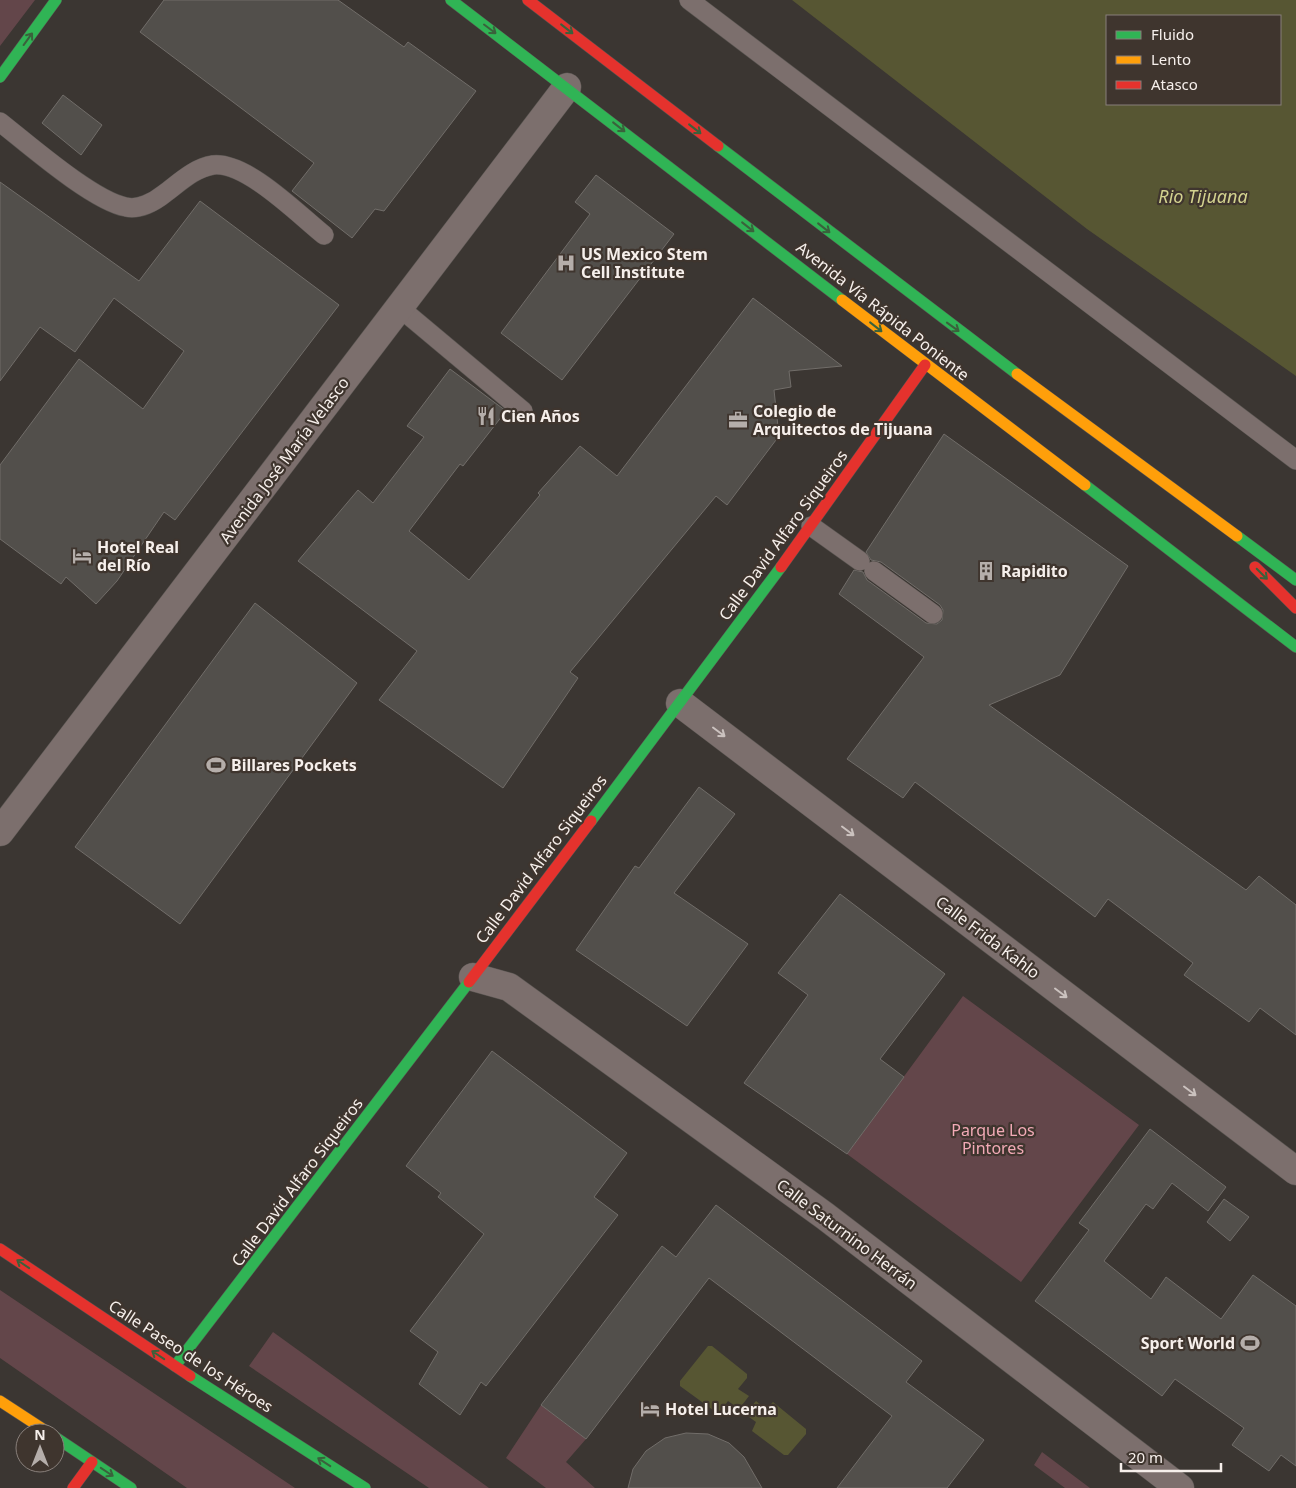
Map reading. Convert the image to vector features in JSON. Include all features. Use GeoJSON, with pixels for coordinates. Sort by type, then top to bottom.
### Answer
{"type":"FeatureCollection","features":[{"type":"Feature","properties":{"kind":"main road"},"geometry":{"type":"LineString","coordinates":[[0,77],[56,0]]}},
{"type":"Feature","properties":{"kind":"main road","name":"Avenida Vía Rápida Poniente"},"geometry":{"type":"LineString","coordinates":[[451,0],[567,87],[925,365],[1296,647]]}},
{"type":"Feature","properties":{"kind":"main road","name":"Avenida Vía Rápida Poniente"},"geometry":{"type":"LineString","coordinates":[[528,0],[936,314],[1296,580]]}},
{"type":"Feature","properties":{"kind":"main road","name":"Calle David Alfaro Siqueiros"},"geometry":{"type":"LineString","coordinates":[[175,1366],[680,703],[811,526],[925,365]]}},
{"type":"Feature","properties":{"kind":"main road"},"geometry":{"type":"LineString","coordinates":[[1191,502],[1296,608]]}},
{"type":"Feature","properties":{"kind":"main road","name":"Calle Paseo de los Héroes"},"geometry":{"type":"LineString","coordinates":[[0,1248],[175,1366],[365,1488]]}},
{"type":"Feature","properties":{"kind":"main road"},"geometry":{"type":"LineString","coordinates":[[0,1401],[34,1423]]}},
{"type":"Feature","properties":{"kind":"main road"},"geometry":{"type":"LineString","coordinates":[[65,1444],[131,1488]]}},
{"type":"Feature","properties":{"kind":"main road"},"geometry":{"type":"LineString","coordinates":[[73,1488],[92,1462]]}},
{"type":"Feature","properties":{"kind":"street","name":"Avenida José María Velasco"},"geometry":{"type":"LineString","coordinates":[[0,832],[567,87]]}},
{"type":"Feature","properties":{"kind":"street","name":"Calle Frida Kahlo"},"geometry":{"type":"LineString","coordinates":[[680,703],[1296,1171]]}},
{"type":"Feature","properties":{"kind":"street","name":"Calle Saturnino Herrán"},"geometry":{"type":"LineString","coordinates":[[490,953],[509,987]]}},
{"type":"Feature","properties":{"kind":"street","name":"Calle Saturnino Herrán"},"geometry":{"type":"LineString","coordinates":[[473,977],[509,987],[832,1222],[1180,1488]]}},
{"type":"Feature","properties":{"kind":"lane"},"geometry":{"type":"LineString","coordinates":[[689,0],[1296,460]]}},
{"type":"Feature","properties":{"kind":"lane"},"geometry":{"type":"LineString","coordinates":[[0,122],[78,182],[117,205],[128,208],[141,206],[156,200],[200,169],[221,165],[238,170],[252,178],[324,235]]}},
{"type":"Feature","properties":{"kind":"lane"},"geometry":{"type":"LineString","coordinates":[[400,308],[523,411]]}},
{"type":"Feature","properties":{"kind":"lane"},"geometry":{"type":"LineString","coordinates":[[811,526],[933,614]]}},
{"type":"Feature","properties":{"kind":"green space"},"geometry":{"type":"Polygon","coordinates":[[[0,0],[35,0],[0,46],[0,0]]]}},
{"type":"Feature","properties":{"kind":"green space","name":"Parque Los Pintores"},"geometry":{"type":"Polygon","coordinates":[[[963,996],[1139,1125],[1021,1282],[847,1154],[963,996]]]}},
{"type":"Feature","properties":{"kind":"green space"},"geometry":{"type":"Polygon","coordinates":[[[0,1290],[295,1488],[187,1488],[0,1358],[0,1290]]]}},
{"type":"Feature","properties":{"kind":"green space"},"geometry":{"type":"Polygon","coordinates":[[[273,1332],[489,1488],[429,1488],[249,1366],[273,1332]]]}},
{"type":"Feature","properties":{"kind":"green space"},"geometry":{"type":"Polygon","coordinates":[[[541,1405],[586,1439],[566,1462],[595,1488],[546,1488],[506,1458],[541,1405]]]}},
{"type":"Feature","properties":{"kind":"green space"},"geometry":{"type":"Polygon","coordinates":[[[1042,1452],[1090,1488],[1065,1488],[1034,1465],[1042,1452]]]}},
{"type":"Feature","properties":{"kind":"water","name":"Rio Tijuana"},"geometry":{"type":"Polygon","coordinates":[[[792,0],[1296,0],[1296,376],[1087,229],[792,0]]]}},
{"type":"Feature","properties":{"kind":"water"},"geometry":{"type":"Polygon","coordinates":[[[708,1346],[712,1346],[747,1374],[747,1378],[738,1389],[749,1396],[739,1409],[728,1401],[720,1412],[717,1413],[680,1386],[680,1381],[708,1346]]]}},
{"type":"Feature","properties":{"kind":"water"},"geometry":{"type":"Polygon","coordinates":[[[756,1401],[766,1409],[773,1402],[806,1429],[806,1434],[788,1455],[784,1455],[752,1431],[756,1422],[745,1414],[756,1401]]]}},
{"type":"Feature","properties":{"kind":"building"},"geometry":{"type":"Polygon","coordinates":[[[164,0],[338,0],[404,47],[408,42],[476,91],[384,211],[375,209],[352,238],[292,191],[314,163],[140,32],[164,0]]]}},
{"type":"Feature","properties":{"kind":"building"},"geometry":{"type":"Polygon","coordinates":[[[63,95],[102,125],[81,155],[42,123],[63,95]]]}},
{"type":"Feature","properties":{"kind":"building"},"geometry":{"type":"Polygon","coordinates":[[[596,175],[674,234],[562,380],[501,333],[590,214],[575,202],[596,175]]]}},
{"type":"Feature","properties":{"kind":"building"},"geometry":{"type":"Polygon","coordinates":[[[0,182],[139,281],[200,201],[339,305],[175,520],[164,512],[117,581],[96,604],[66,577],[61,584],[0,539],[0,465],[79,359],[143,409],[184,351],[114,298],[75,352],[40,327],[0,381],[0,182]]]}},
{"type":"Feature","properties":{"kind":"building"},"geometry":{"type":"Polygon","coordinates":[[[753,298],[842,366],[789,371],[791,387],[774,390],[779,436],[727,505],[716,496],[570,672],[578,678],[503,788],[379,700],[417,651],[298,561],[358,490],[373,503],[424,437],[407,426],[450,369],[506,411],[463,466],[460,464],[409,531],[469,580],[540,495],[538,493],[580,446],[617,476],[753,298]]]}},
{"type":"Feature","properties":{"kind":"building"},"geometry":{"type":"Polygon","coordinates":[[[944,434],[1128,566],[1060,675],[989,705],[1246,890],[1259,876],[1296,905],[1296,1035],[1260,1008],[1249,1022],[1184,975],[1193,963],[1108,899],[1095,917],[915,782],[903,798],[847,759],[924,657],[839,594],[854,570],[863,572],[867,580],[926,623],[937,624],[942,620],[943,610],[940,605],[881,562],[871,560],[866,552],[944,434]]]}},
{"type":"Feature","properties":{"kind":"building","name":"Billares Pockets"},"geometry":{"type":"Polygon","coordinates":[[[255,603],[357,683],[180,924],[75,847],[255,603]]]}},
{"type":"Feature","properties":{"kind":"building"},"geometry":{"type":"Polygon","coordinates":[[[699,787],[735,814],[674,893],[748,944],[687,1026],[576,950],[635,866],[639,868],[699,787]]]}},
{"type":"Feature","properties":{"kind":"building"},"geometry":{"type":"Polygon","coordinates":[[[840,894],[945,974],[880,1059],[904,1077],[847,1154],[744,1083],[808,995],[778,973],[840,894]]]}},
{"type":"Feature","properties":{"kind":"building"},"geometry":{"type":"Polygon","coordinates":[[[492,1051],[627,1153],[594,1197],[618,1215],[486,1386],[481,1382],[460,1415],[419,1384],[438,1352],[410,1331],[484,1234],[438,1197],[441,1193],[406,1166],[492,1051]]]}},
{"type":"Feature","properties":{"kind":"building"},"geometry":{"type":"Polygon","coordinates":[[[1150,1129],[1226,1187],[1208,1211],[1172,1183],[1153,1209],[1146,1204],[1104,1261],[1151,1299],[1166,1277],[1221,1319],[1253,1275],[1296,1306],[1296,1466],[1281,1455],[1269,1471],[1232,1445],[1244,1428],[1175,1379],[1162,1396],[1035,1301],[1089,1230],[1079,1223],[1150,1129]]]}},
{"type":"Feature","properties":{"kind":"building"},"geometry":{"type":"Polygon","coordinates":[[[1224,1199],[1249,1217],[1230,1241],[1207,1222],[1224,1199]]]}},
{"type":"Feature","properties":{"kind":"building"},"geometry":{"type":"Polygon","coordinates":[[[716,1205],[922,1361],[906,1382],[984,1440],[947,1488],[837,1488],[892,1416],[709,1278],[586,1439],[541,1405],[662,1246],[676,1257],[716,1205]]]}},
{"type":"Feature","properties":{"kind":"building"},"geometry":{"type":"Polygon","coordinates":[[[686,1433],[708,1434],[729,1443],[744,1457],[762,1488],[628,1488],[633,1469],[646,1451],[665,1438],[686,1433]]]}},
{"type":"Feature","properties":{"kind":"traffic: fast"},"geometry":{"type":"LineString","coordinates":[[0,77],[56,0]]}},
{"type":"Feature","properties":{"kind":"traffic: fast"},"geometry":{"type":"LineString","coordinates":[[451,0],[842,300]]}},
{"type":"Feature","properties":{"kind":"traffic: fast"},"geometry":{"type":"LineString","coordinates":[[718,146],[1017,374]]}},
{"type":"Feature","properties":{"kind":"traffic: fast"},"geometry":{"type":"LineString","coordinates":[[1085,485],[1296,647]]}},
{"type":"Feature","properties":{"kind":"traffic: fast"},"geometry":{"type":"LineString","coordinates":[[1237,536],[1296,580]]}},
{"type":"Feature","properties":{"kind":"traffic: fast"},"geometry":{"type":"LineString","coordinates":[[591,821],[781,567]]}},
{"type":"Feature","properties":{"kind":"traffic: fast"},"geometry":{"type":"LineString","coordinates":[[175,1366],[469,982]]}},
{"type":"Feature","properties":{"kind":"traffic: fast"},"geometry":{"type":"LineString","coordinates":[[190,1376],[365,1488]]}},
{"type":"Feature","properties":{"kind":"traffic: fast"},"geometry":{"type":"LineString","coordinates":[[65,1444],[131,1488]]}},
{"type":"Feature","properties":{"kind":"traffic: slow"},"geometry":{"type":"LineString","coordinates":[[842,300],[1085,485]]}},
{"type":"Feature","properties":{"kind":"traffic: slow"},"geometry":{"type":"LineString","coordinates":[[1017,374],[1237,536]]}},
{"type":"Feature","properties":{"kind":"traffic: slow"},"geometry":{"type":"LineString","coordinates":[[0,1401],[34,1423]]}},
{"type":"Feature","properties":{"kind":"traffic: jam"},"geometry":{"type":"LineString","coordinates":[[528,0],[718,146]]}},
{"type":"Feature","properties":{"kind":"traffic: jam"},"geometry":{"type":"LineString","coordinates":[[781,567],[925,365]]}},
{"type":"Feature","properties":{"kind":"traffic: jam"},"geometry":{"type":"LineString","coordinates":[[1255,567],[1296,608]]}},
{"type":"Feature","properties":{"kind":"traffic: jam"},"geometry":{"type":"LineString","coordinates":[[469,982],[591,821]]}},
{"type":"Feature","properties":{"kind":"traffic: jam"},"geometry":{"type":"LineString","coordinates":[[0,1249],[190,1376]]}},
{"type":"Feature","properties":{"kind":"traffic: jam"},"geometry":{"type":"LineString","coordinates":[[73,1488],[92,1462]]}},
{"type":"Feature","properties":{"kind":"place","name":"US Mexico Stem Cell Institute"},"geometry":{"type":"Point","coordinates":[566,263]}},
{"type":"Feature","properties":{"kind":"place","name":"Cien Años"},"geometry":{"type":"Point","coordinates":[486,416]}},
{"type":"Feature","properties":{"kind":"place","name":"Colegio de Arquitectos de Tijuana"},"geometry":{"type":"Point","coordinates":[738,420]}},
{"type":"Feature","properties":{"kind":"place","name":"Hotel Real del Río"},"geometry":{"type":"Point","coordinates":[82,556]}},
{"type":"Feature","properties":{"kind":"place","name":"Rapidito"},"geometry":{"type":"Point","coordinates":[986,571]}},
{"type":"Feature","properties":{"kind":"place","name":"Billares Pockets"},"geometry":{"type":"Point","coordinates":[216,765]}},
{"type":"Feature","properties":{"kind":"place","name":"Sport World"},"geometry":{"type":"Point","coordinates":[1250,1343]}},
{"type":"Feature","properties":{"kind":"place","name":"Hotel Lucerna"},"geometry":{"type":"Point","coordinates":[650,1409]}}]}
